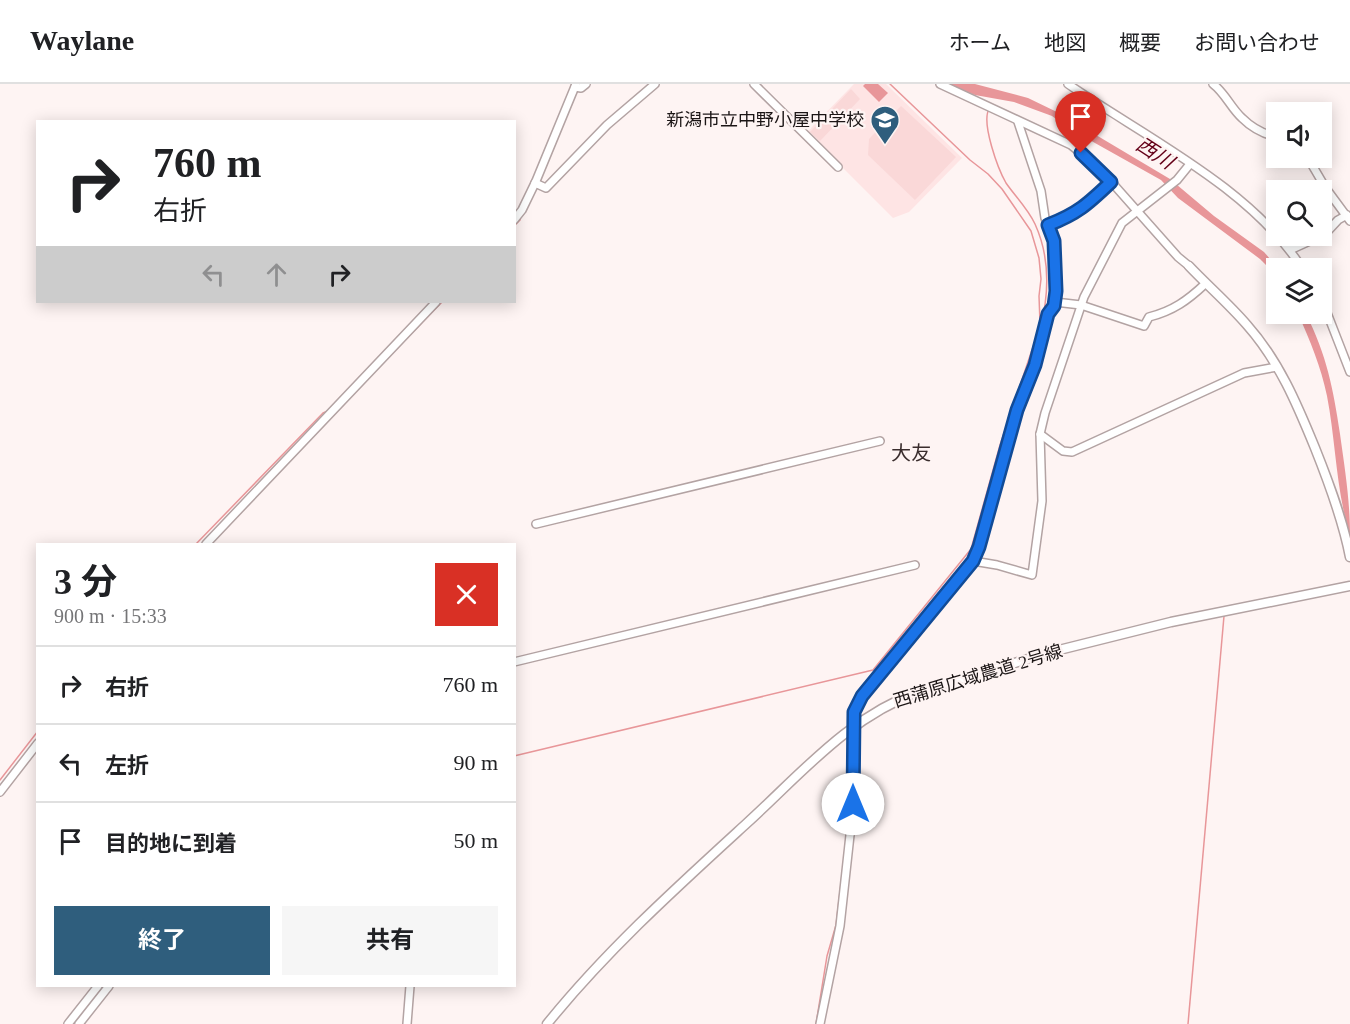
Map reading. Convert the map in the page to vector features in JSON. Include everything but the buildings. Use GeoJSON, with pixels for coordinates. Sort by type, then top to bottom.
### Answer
{"type":"FeatureCollection","features":[{"type":"Feature","properties":{"kind":"street"},"geometry":{"type":"LineString","coordinates":[[516,218],[535,183],[575,85],[581,87],[586,84]]}},
{"type":"Feature","properties":{"kind":"street"},"geometry":{"type":"LineString","coordinates":[[535,183],[546,188],[607,125],[655,84]]}},
{"type":"Feature","properties":{"kind":"street"},"geometry":{"type":"LineString","coordinates":[[754,84],[838,167]]}},
{"type":"Feature","properties":{"kind":"street"},"geometry":{"type":"LineString","coordinates":[[940,84],[1071,145],[1091,161],[1178,257],[1246,324],[1290,388],[1323,465],[1348,543],[1350,557]]}},
{"type":"Feature","properties":{"kind":"street"},"geometry":{"type":"LineString","coordinates":[[1068,84],[1190,164],[1260,218],[1295,258]]}},
{"type":"Feature","properties":{"kind":"street"},"geometry":{"type":"LineString","coordinates":[[1213,84],[1242,119],[1266,133]]}},
{"type":"Feature","properties":{"kind":"street"},"geometry":{"type":"LineString","coordinates":[[820,1024],[840,926],[852,826],[854,712],[866,690],[973,561],[979,547],[1017,410],[1035,365],[1048,314],[1055,302],[1054,241],[1045,218],[1041,191],[1018,122]]}},
{"type":"Feature","properties":{"kind":"street"},"geometry":{"type":"LineString","coordinates":[[973,561],[1032,575],[1042,501],[1040,434],[1082,305],[1117,230],[1137,210],[1164,192],[1190,164]]}},
{"type":"Feature","properties":{"kind":"street"},"geometry":{"type":"LineString","coordinates":[[1290,250],[1325,234],[1338,220],[1348,218],[1314,168]]}},
{"type":"Feature","properties":{"kind":"street"},"geometry":{"type":"LineString","coordinates":[[1048,225],[1068,218],[1085,207],[1111,182]]}},
{"type":"Feature","properties":{"kind":"street"},"geometry":{"type":"LineString","coordinates":[[1055,302],[1082,305],[1144,326],[1149,317],[1167,312],[1186,301],[1205,284]]}},
{"type":"Feature","properties":{"kind":"street"},"geometry":{"type":"LineString","coordinates":[[207,543],[435,303]]}},
{"type":"Feature","properties":{"kind":"street"},"geometry":{"type":"LineString","coordinates":[[1331,324],[1350,372]]}},
{"type":"Feature","properties":{"kind":"street"},"geometry":{"type":"LineString","coordinates":[[1040,434],[1063,451],[1072,452],[1244,374],[1277,367]]}},
{"type":"Feature","properties":{"kind":"street"},"geometry":{"type":"LineString","coordinates":[[536,524],[880,441]]}},
{"type":"Feature","properties":{"kind":"street"},"geometry":{"type":"LineString","coordinates":[[516,662],[915,565]]}},
{"type":"Feature","properties":{"kind":"street","name":"西蒲原広域農道 2号線"},"geometry":{"type":"LineString","coordinates":[[548,1024],[608,954],[654,909],[854,725],[875,711],[909,695],[1055,651],[1171,622],[1350,586]]}},
{"type":"Feature","properties":{"kind":"street"},"geometry":{"type":"LineString","coordinates":[[0,792],[36,746]]}},
{"type":"Feature","properties":{"kind":"street"},"geometry":{"type":"LineString","coordinates":[[68,1024],[97,987]]}},
{"type":"Feature","properties":{"kind":"street"},"geometry":{"type":"LineString","coordinates":[[79,1024],[108,987]]}},
{"type":"Feature","properties":{"kind":"street"},"geometry":{"type":"LineString","coordinates":[[407,1024],[410,987]]}},
{"type":"Feature","properties":{"kind":"shaded area","name":"新潟市立中野小屋中学校"},"geometry":{"type":"Polygon","coordinates":[[[854,84],[886,84],[962,158],[909,212],[893,218],[807,132],[854,84]]]}},
{"type":"Feature","properties":{"kind":"shaded area"},"geometry":{"type":"Polygon","coordinates":[[[878,84],[888,93],[879,102],[863,86],[878,84]]]}},
{"type":"Feature","properties":{"kind":"shaded area"},"geometry":{"type":"Polygon","coordinates":[[[947,84],[975,84],[1028,98],[1059,113],[1170,179],[1214,216],[1264,252],[1269,258],[1266,258],[1266,265],[1178,198],[1161,180],[1070,129],[1052,116],[1014,102],[975,95],[947,84]]]}},
{"type":"Feature","properties":{"kind":"shaded area"},"geometry":{"type":"Polygon","coordinates":[[[851,89],[860,99],[820,141],[810,132],[851,89]]]}},
{"type":"Feature","properties":{"kind":"shaded area"},"geometry":{"type":"Polygon","coordinates":[[[901,106],[956,157],[915,200],[868,155],[869,139],[901,106]]]}},
{"type":"Feature","properties":{"kind":"shaded area"},"geometry":{"type":"Polygon","coordinates":[[[1302,324],[1311,324],[1332,387],[1345,473],[1350,536],[1339,484],[1325,385],[1302,324]]]}},
{"type":"Feature","properties":{"kind":"waterway"},"geometry":{"type":"LineString","coordinates":[[516,756],[873,670],[971,549],[1000,445],[1038,332],[1041,279],[1039,258],[1031,231],[1002,189],[890,84]]}},
{"type":"Feature","properties":{"kind":"waterway"},"geometry":{"type":"LineString","coordinates":[[989,109],[987,124],[995,157],[1006,183],[1035,224],[1043,247],[1047,270],[1043,316],[1038,338],[1016,405]]}},
{"type":"Feature","properties":{"kind":"waterway"},"geometry":{"type":"LineString","coordinates":[[516,224],[521,215]]}},
{"type":"Feature","properties":{"kind":"waterway"},"geometry":{"type":"LineString","coordinates":[[345,402],[441,303]]}},
{"type":"Feature","properties":{"kind":"waterway"},"geometry":{"type":"LineString","coordinates":[[197,543],[323,413],[330,410]]}},
{"type":"Feature","properties":{"kind":"waterway"},"geometry":{"type":"LineString","coordinates":[[973,552],[1007,433]]}},
{"type":"Feature","properties":{"kind":"waterway"},"geometry":{"type":"LineString","coordinates":[[881,667],[971,557]]}},
{"type":"Feature","properties":{"kind":"waterway"},"geometry":{"type":"LineString","coordinates":[[1188,1024],[1224,616]]}},
{"type":"Feature","properties":{"kind":"waterway"},"geometry":{"type":"LineString","coordinates":[[854,705],[861,690],[874,675]]}},
{"type":"Feature","properties":{"kind":"waterway"},"geometry":{"type":"LineString","coordinates":[[850,713],[850,721]]}},
{"type":"Feature","properties":{"kind":"waterway"},"geometry":{"type":"LineString","coordinates":[[0,780],[36,734]]}},
{"type":"Feature","properties":{"kind":"waterway"},"geometry":{"type":"LineString","coordinates":[[816,1024],[827,956],[836,925],[848,824]]}},
{"type":"Feature","properties":{"kind":"place","name":"新潟市立中野小屋中学校"},"geometry":{"type":"Point","coordinates":[885,146]}},
{"type":"Feature","properties":{"kind":"district","name":"大友"},"geometry":{"type":"Point","coordinates":[911,453]}},
{"type":"Feature","properties":{"kind":"route"},"geometry":{"type":"LineString","coordinates":[[853,804],[854,712],[866,690],[973,561],[979,547],[1017,410],[1035,365],[1048,314],[1054,306],[1056,291],[1054,241],[1048,225],[1068,218],[1085,207],[1111,182],[1081,153]]}},
{"type":"Feature","properties":{"kind":"water label","name":"西川"},"geometry":{"type":"Point","coordinates":[1155,153]}}]}
